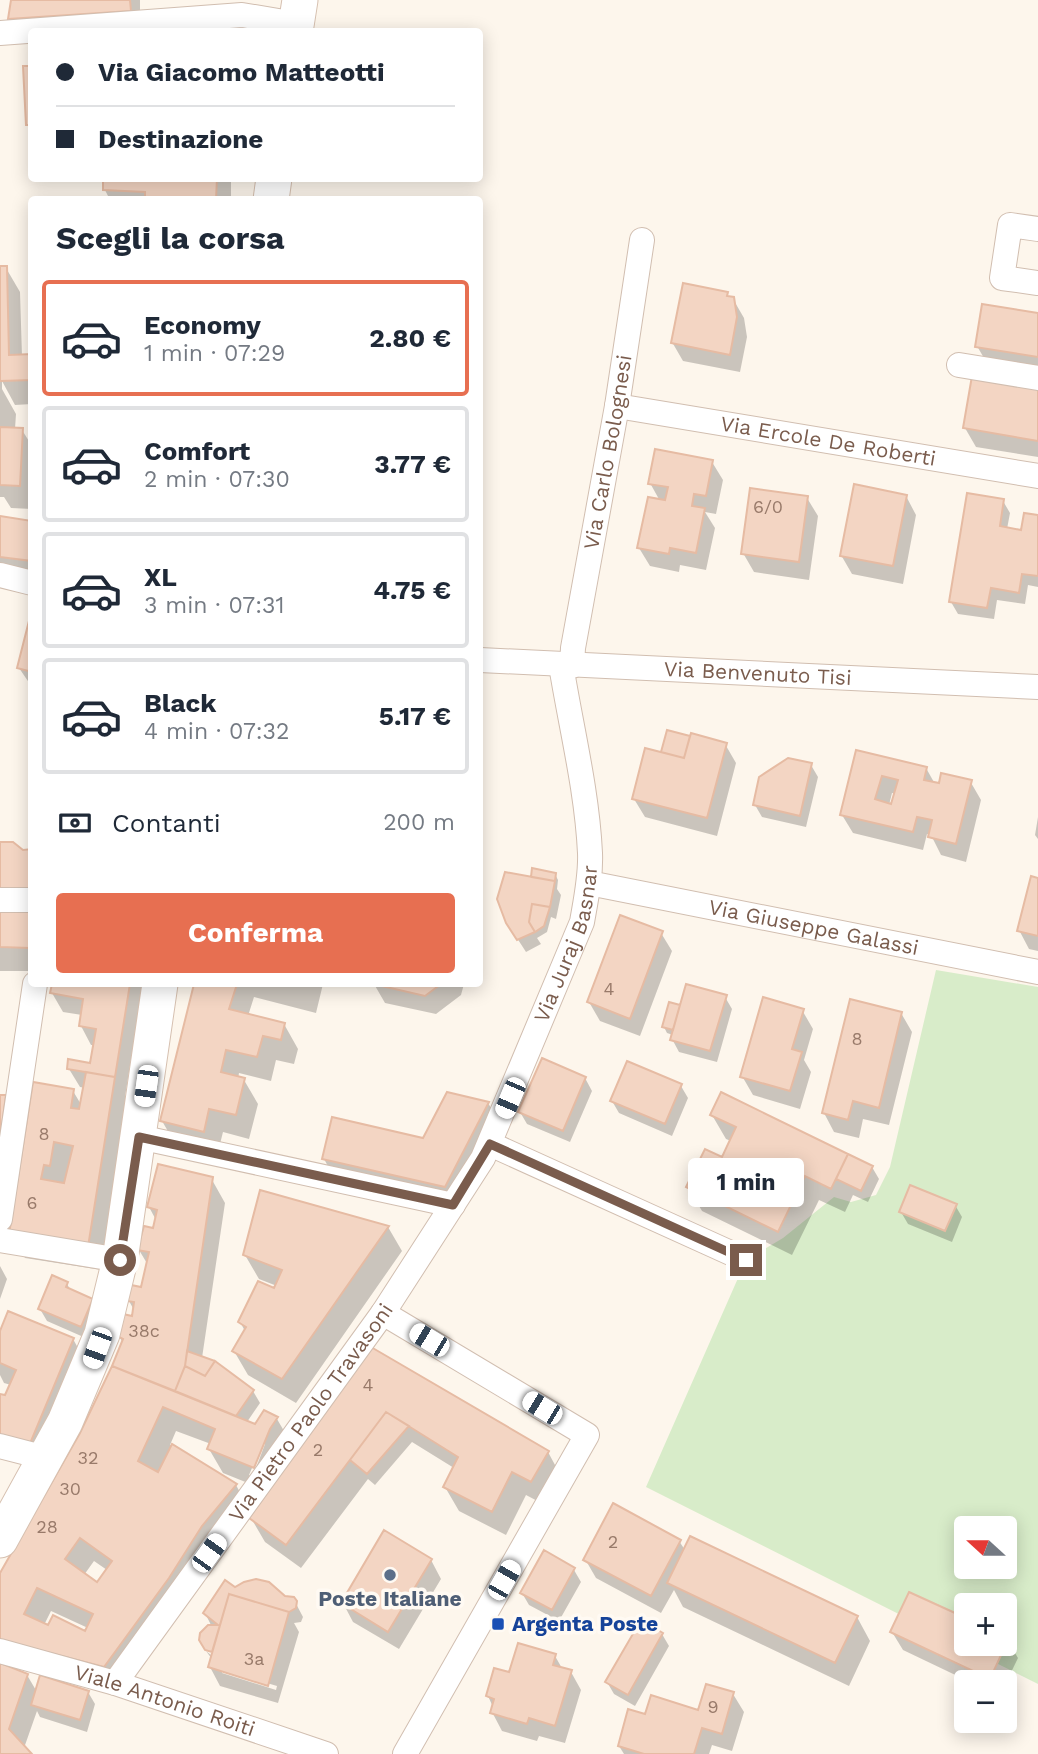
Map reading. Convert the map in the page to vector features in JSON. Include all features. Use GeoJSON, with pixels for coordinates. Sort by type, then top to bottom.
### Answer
{"type":"FeatureCollection","features":[{"type":"Feature","properties":{"kind":"street"},"geometry":{"type":"LineString","coordinates":[[67,28],[242,15],[297,19]]}},
{"type":"Feature","properties":{"kind":"street"},"geometry":{"type":"LineString","coordinates":[[0,33],[28,31]]}},
{"type":"Feature","properties":{"kind":"street"},"geometry":{"type":"LineString","coordinates":[[1038,229],[1010,225],[1002,278],[1038,284]]}},
{"type":"Feature","properties":{"kind":"street","name":"Via Carlo Bolognesi"},"geometry":{"type":"LineString","coordinates":[[567,665],[575,638],[617,406],[642,240]]}},
{"type":"Feature","properties":{"kind":"street"},"geometry":{"type":"LineString","coordinates":[[959,365],[1038,378]]}},
{"type":"Feature","properties":{"kind":"street","name":"Via Ercole De Roberti"},"geometry":{"type":"LineString","coordinates":[[617,406],[1038,476]]}},
{"type":"Feature","properties":{"kind":"street"},"geometry":{"type":"LineString","coordinates":[[0,575],[28,582]]}},
{"type":"Feature","properties":{"kind":"street","name":"Via Benvenuto Tisi"},"geometry":{"type":"LineString","coordinates":[[483,660],[1038,687]]}},
{"type":"Feature","properties":{"kind":"street","name":"Via Juraj Basnar"},"geometry":{"type":"LineString","coordinates":[[453,1205],[490,1144],[577,935],[589,883],[590,853],[567,665]]}},
{"type":"Feature","properties":{"kind":"street","name":"Via Giuseppe Galassi"},"geometry":{"type":"LineString","coordinates":[[589,883],[1038,972]]}},
{"type":"Feature","properties":{"kind":"street"},"geometry":{"type":"LineString","coordinates":[[0,900],[28,900]]}},
{"type":"Feature","properties":{"kind":"street"},"geometry":{"type":"LineString","coordinates":[[0,1219],[35,987]]}},
{"type":"Feature","properties":{"kind":"street"},"geometry":{"type":"LineString","coordinates":[[0,1540],[46,1458],[92,1362],[106,1322],[120,1260],[160,987]]}},
{"type":"Feature","properties":{"kind":"street"},"geometry":{"type":"LineString","coordinates":[[139,1137],[453,1205]]}},
{"type":"Feature","properties":{"kind":"street"},"geometry":{"type":"LineString","coordinates":[[490,1144],[746,1260]]}},
{"type":"Feature","properties":{"kind":"street","name":"Via Pietro Paolo Travasoni"},"geometry":{"type":"LineString","coordinates":[[115,1684],[383,1313],[453,1205]]}},
{"type":"Feature","properties":{"kind":"street"},"geometry":{"type":"LineString","coordinates":[[0,1240],[120,1260]]}},
{"type":"Feature","properties":{"kind":"street"},"geometry":{"type":"LineString","coordinates":[[383,1313],[587,1435],[405,1754]]}},
{"type":"Feature","properties":{"kind":"street"},"geometry":{"type":"LineString","coordinates":[[0,1446],[46,1458]]}},
{"type":"Feature","properties":{"kind":"street","name":"Viale Antonio Roiti"},"geometry":{"type":"LineString","coordinates":[[0,1651],[115,1684],[326,1754]]}},
{"type":"Feature","properties":{"kind":"green space"},"geometry":{"type":"Polygon","coordinates":[[[936,970],[1038,987],[1038,1684],[1017,1673],[1017,1670],[1010,1670],[982,1656],[1017,1656],[1017,1593],[954,1593],[954,1642],[646,1487],[746,1260],[783,1238],[834,1197],[851,1202],[876,1195],[890,1167],[936,970]]]}},
{"type":"Feature","properties":{"kind":"building"},"geometry":{"type":"Polygon","coordinates":[[[11,0],[130,0],[131,11],[8,19],[11,0]]]}},
{"type":"Feature","properties":{"kind":"building"},"geometry":{"type":"Polygon","coordinates":[[[23,66],[28,66],[26,125],[23,66]]]}},
{"type":"Feature","properties":{"kind":"building"},"geometry":{"type":"Polygon","coordinates":[[[103,182],[217,182],[216,196],[145,196],[145,192],[103,190],[103,182]]]}},
{"type":"Feature","properties":{"kind":"building"},"geometry":{"type":"Polygon","coordinates":[[[0,266],[7,266],[9,355],[28,354],[28,380],[0,381],[0,266]]]}},
{"type":"Feature","properties":{"kind":"building"},"geometry":{"type":"Polygon","coordinates":[[[683,283],[728,292],[727,296],[734,297],[737,317],[730,355],[671,343],[683,283]]]}},
{"type":"Feature","properties":{"kind":"building"},"geometry":{"type":"Polygon","coordinates":[[[982,304],[1038,313],[1038,357],[975,347],[982,304]]]}},
{"type":"Feature","properties":{"kind":"building"},"geometry":{"type":"Polygon","coordinates":[[[972,376],[1038,387],[1038,441],[963,428],[972,376]]]}},
{"type":"Feature","properties":{"kind":"building"},"geometry":{"type":"Polygon","coordinates":[[[0,427],[23,428],[20,486],[0,485],[0,427]]]}},
{"type":"Feature","properties":{"kind":"building"},"geometry":{"type":"Polygon","coordinates":[[[655,449],[713,460],[706,496],[694,494],[692,506],[705,508],[696,553],[670,548],[669,554],[637,548],[648,497],[665,500],[668,487],[648,484],[655,449]]]}},
{"type":"Feature","properties":{"kind":"building"},"geometry":{"type":"Polygon","coordinates":[[[854,484],[907,495],[893,566],[840,556],[854,484]]]}},
{"type":"Feature","properties":{"kind":"building"},"geometry":{"type":"Polygon","coordinates":[[[750,488],[808,496],[799,562],[741,554],[750,488]]]}},
{"type":"Feature","properties":{"kind":"building"},"geometry":{"type":"Polygon","coordinates":[[[967,493],[1004,499],[1000,526],[1021,530],[1024,513],[1038,515],[1038,576],[1022,574],[1019,593],[991,588],[987,608],[949,602],[967,493]]]}},
{"type":"Feature","properties":{"kind":"building"},"geometry":{"type":"Polygon","coordinates":[[[0,516],[28,520],[28,560],[0,557],[0,516]]]}},
{"type":"Feature","properties":{"kind":"building"},"geometry":{"type":"Polygon","coordinates":[[[28,625],[28,671],[17,668],[28,625]]]}},
{"type":"Feature","properties":{"kind":"building"},"geometry":{"type":"Polygon","coordinates":[[[667,730],[690,736],[684,758],[661,752],[667,730]]]}},
{"type":"Feature","properties":{"kind":"building"},"geometry":{"type":"Polygon","coordinates":[[[691,733],[727,743],[707,818],[632,799],[645,748],[684,758],[691,733]]]}},
{"type":"Feature","properties":{"kind":"building"},"geometry":{"type":"Polygon","coordinates":[[[856,750],[927,767],[924,780],[939,783],[941,773],[972,780],[956,844],[928,837],[932,820],[917,817],[913,832],[840,815],[856,750]],[[882,776],[875,799],[891,804],[898,780],[882,776]]]}},
{"type":"Feature","properties":{"kind":"building"},"geometry":{"type":"Polygon","coordinates":[[[788,758],[812,763],[800,816],[753,805],[759,777],[788,758]]]}},
{"type":"Feature","properties":{"kind":"building"},"geometry":{"type":"Polygon","coordinates":[[[0,842],[13,842],[23,850],[28,849],[28,889],[0,889],[0,842]]]}},
{"type":"Feature","properties":{"kind":"building"},"geometry":{"type":"Polygon","coordinates":[[[532,868],[556,873],[555,881],[531,877],[532,868]]]}},
{"type":"Feature","properties":{"kind":"building"},"geometry":{"type":"Polygon","coordinates":[[[505,872],[555,881],[550,907],[532,904],[529,922],[535,932],[517,940],[506,923],[497,899],[505,872]]]}},
{"type":"Feature","properties":{"kind":"building"},"geometry":{"type":"Polygon","coordinates":[[[1031,876],[1038,878],[1038,936],[1017,931],[1031,876]]]}},
{"type":"Feature","properties":{"kind":"building"},"geometry":{"type":"Polygon","coordinates":[[[532,904],[550,907],[544,926],[535,932],[529,922],[532,904]]]}},
{"type":"Feature","properties":{"kind":"building"},"geometry":{"type":"Polygon","coordinates":[[[0,907],[28,908],[28,948],[0,947],[0,907]]]}},
{"type":"Feature","properties":{"kind":"building"},"geometry":{"type":"Polygon","coordinates":[[[620,915],[663,931],[630,1019],[587,1002],[620,915]]]}},
{"type":"Feature","properties":{"kind":"building"},"geometry":{"type":"Polygon","coordinates":[[[686,984],[727,995],[710,1051],[670,1040],[686,984]]]}},
{"type":"Feature","properties":{"kind":"building"},"geometry":{"type":"Polygon","coordinates":[[[51,987],[130,987],[115,1077],[67,1069],[68,1059],[90,1063],[96,1029],[79,1026],[83,999],[50,993],[51,987]]]}},
{"type":"Feature","properties":{"kind":"building"},"geometry":{"type":"Polygon","coordinates":[[[193,987],[236,987],[229,1009],[285,1023],[281,1040],[263,1036],[257,1057],[226,1050],[221,1072],[245,1078],[236,1115],[209,1109],[204,1132],[160,1121],[193,987]]]}},
{"type":"Feature","properties":{"kind":"building"},"geometry":{"type":"Polygon","coordinates":[[[386,987],[437,987],[425,996],[386,987]]]}},
{"type":"Feature","properties":{"kind":"building"},"geometry":{"type":"Polygon","coordinates":[[[763,997],[804,1009],[792,1049],[802,1052],[790,1091],[740,1077],[763,997]]]}},
{"type":"Feature","properties":{"kind":"building"},"geometry":{"type":"Polygon","coordinates":[[[850,999],[902,1012],[879,1108],[853,1101],[848,1120],[822,1113],[850,999]]]}},
{"type":"Feature","properties":{"kind":"building"},"geometry":{"type":"Polygon","coordinates":[[[669,1002],[680,1005],[673,1030],[662,1027],[669,1002]]]}},
{"type":"Feature","properties":{"kind":"building"},"geometry":{"type":"Polygon","coordinates":[[[542,1058],[586,1077],[563,1131],[518,1112],[542,1058]]]}},
{"type":"Feature","properties":{"kind":"building"},"geometry":{"type":"Polygon","coordinates":[[[627,1061],[682,1084],[665,1124],[610,1101],[627,1061]]]}},
{"type":"Feature","properties":{"kind":"building"},"geometry":{"type":"Polygon","coordinates":[[[86,1072],[115,1077],[88,1247],[9,1234],[33,1082],[74,1089],[71,1108],[79,1109],[86,1072]],[[54,1142],[50,1166],[44,1165],[41,1179],[64,1183],[73,1146],[54,1142]]]}},
{"type":"Feature","properties":{"kind":"building"},"geometry":{"type":"Polygon","coordinates":[[[447,1092],[489,1102],[445,1187],[322,1159],[332,1117],[423,1138],[447,1092]]]}},
{"type":"Feature","properties":{"kind":"building"},"geometry":{"type":"Polygon","coordinates":[[[721,1092],[848,1154],[831,1189],[805,1176],[778,1232],[686,1187],[705,1149],[722,1157],[736,1127],[710,1115],[721,1092]]]}},
{"type":"Feature","properties":{"kind":"building"},"geometry":{"type":"Polygon","coordinates":[[[0,1095],[6,1095],[0,1140],[0,1095]]]}},
{"type":"Feature","properties":{"kind":"building"},"geometry":{"type":"Polygon","coordinates":[[[848,1154],[873,1166],[861,1191],[836,1179],[848,1154]]]}},
{"type":"Feature","properties":{"kind":"building"},"geometry":{"type":"Polygon","coordinates":[[[158,1164],[213,1177],[185,1366],[175,1391],[112,1366],[123,1339],[117,1336],[123,1314],[132,1316],[134,1302],[127,1301],[131,1285],[141,1287],[149,1252],[137,1250],[144,1226],[153,1228],[157,1210],[147,1207],[158,1164]]]}},
{"type":"Feature","properties":{"kind":"building"},"geometry":{"type":"Polygon","coordinates":[[[910,1185],[957,1204],[945,1231],[899,1212],[910,1185]]]}},
{"type":"Feature","properties":{"kind":"building"},"geometry":{"type":"Polygon","coordinates":[[[260,1190],[389,1226],[282,1379],[232,1351],[246,1327],[238,1322],[258,1281],[274,1288],[282,1270],[243,1255],[260,1190]]]}},
{"type":"Feature","properties":{"kind":"building"},"geometry":{"type":"Polygon","coordinates":[[[52,1275],[68,1282],[66,1287],[93,1299],[81,1327],[38,1309],[52,1275]]]}},
{"type":"Feature","properties":{"kind":"building"},"geometry":{"type":"Polygon","coordinates":[[[8,1311],[74,1338],[29,1446],[0,1436],[0,1394],[5,1395],[16,1370],[0,1363],[0,1331],[8,1311]]]}},
{"type":"Feature","properties":{"kind":"building"},"geometry":{"type":"Polygon","coordinates":[[[371,1347],[549,1451],[531,1482],[512,1472],[492,1512],[443,1487],[458,1457],[386,1412],[286,1545],[249,1518],[371,1347]]]}},
{"type":"Feature","properties":{"kind":"building"},"geometry":{"type":"Polygon","coordinates":[[[187,1351],[215,1361],[205,1376],[185,1366],[187,1351]]]}},
{"type":"Feature","properties":{"kind":"building"},"geometry":{"type":"Polygon","coordinates":[[[215,1361],[254,1390],[236,1416],[175,1391],[185,1366],[205,1376],[215,1361]]]}},
{"type":"Feature","properties":{"kind":"building"},"geometry":{"type":"Polygon","coordinates":[[[112,1366],[255,1424],[264,1410],[278,1417],[270,1429],[254,1468],[207,1449],[215,1429],[163,1407],[138,1461],[158,1472],[172,1444],[237,1484],[202,1526],[169,1578],[104,1667],[0,1640],[0,1573],[80,1433],[112,1366]],[[80,1538],[65,1559],[97,1582],[112,1561],[80,1538]],[[37,1588],[24,1614],[48,1625],[53,1615],[85,1631],[93,1614],[37,1588]]]}},
{"type":"Feature","properties":{"kind":"building"},"geometry":{"type":"Polygon","coordinates":[[[386,1412],[409,1426],[367,1474],[350,1460],[386,1412]]]}},
{"type":"Feature","properties":{"kind":"building"},"geometry":{"type":"Polygon","coordinates":[[[613,1503],[681,1540],[651,1596],[583,1560],[613,1503]]]}},
{"type":"Feature","properties":{"kind":"building","name":"Poste Italiane"},"geometry":{"type":"Polygon","coordinates":[[[384,1530],[432,1559],[388,1632],[341,1603],[384,1530]]]}},
{"type":"Feature","properties":{"kind":"building"},"geometry":{"type":"Polygon","coordinates":[[[690,1536],[858,1616],[835,1663],[667,1583],[690,1536]]]}},
{"type":"Feature","properties":{"kind":"building"},"geometry":{"type":"Polygon","coordinates":[[[544,1550],[575,1568],[552,1610],[520,1593],[544,1550]]]}},
{"type":"Feature","properties":{"kind":"building"},"geometry":{"type":"Polygon","coordinates":[[[256,1579],[269,1582],[285,1596],[294,1597],[297,1601],[296,1608],[289,1612],[229,1594],[212,1652],[205,1650],[199,1640],[200,1633],[208,1625],[218,1625],[203,1613],[225,1580],[235,1587],[256,1579]]]}},
{"type":"Feature","properties":{"kind":"building"},"geometry":{"type":"Polygon","coordinates":[[[909,1592],[954,1613],[954,1656],[1001,1656],[994,1670],[971,1670],[890,1632],[909,1592]]]}},
{"type":"Feature","properties":{"kind":"building"},"geometry":{"type":"Polygon","coordinates":[[[229,1594],[289,1612],[268,1686],[208,1667],[229,1594]]]}},
{"type":"Feature","properties":{"kind":"building"},"geometry":{"type":"Polygon","coordinates":[[[641,1620],[663,1633],[628,1695],[605,1682],[641,1620]]]}},
{"type":"Feature","properties":{"kind":"building"},"geometry":{"type":"Polygon","coordinates":[[[518,1643],[556,1654],[553,1665],[572,1670],[555,1726],[529,1718],[527,1724],[490,1713],[494,1699],[486,1696],[494,1668],[509,1672],[518,1643]]]}},
{"type":"Feature","properties":{"kind":"building"},"geometry":{"type":"Polygon","coordinates":[[[0,1663],[28,1674],[9,1729],[32,1754],[0,1754],[0,1663]]]}},
{"type":"Feature","properties":{"kind":"building"},"geometry":{"type":"Polygon","coordinates":[[[40,1675],[89,1691],[80,1720],[31,1705],[40,1675]]]}},
{"type":"Feature","properties":{"kind":"building"},"geometry":{"type":"Polygon","coordinates":[[[706,1684],[734,1692],[722,1734],[702,1728],[694,1754],[644,1754],[618,1746],[628,1709],[645,1714],[651,1695],[698,1710],[706,1684]]]}},
{"type":"Feature","properties":{"kind":"place","name":"Poste Italiane"},"geometry":{"type":"Point","coordinates":[390,1575]}},
{"type":"Feature","properties":{"kind":"place","name":"Argenta Poste"},"geometry":{"type":"Point","coordinates":[498,1624]}},
{"type":"Feature","properties":{"kind":"route"},"geometry":{"type":"LineString","coordinates":[[120,1260],[139,1137],[453,1205],[490,1144],[746,1260]]}}]}
